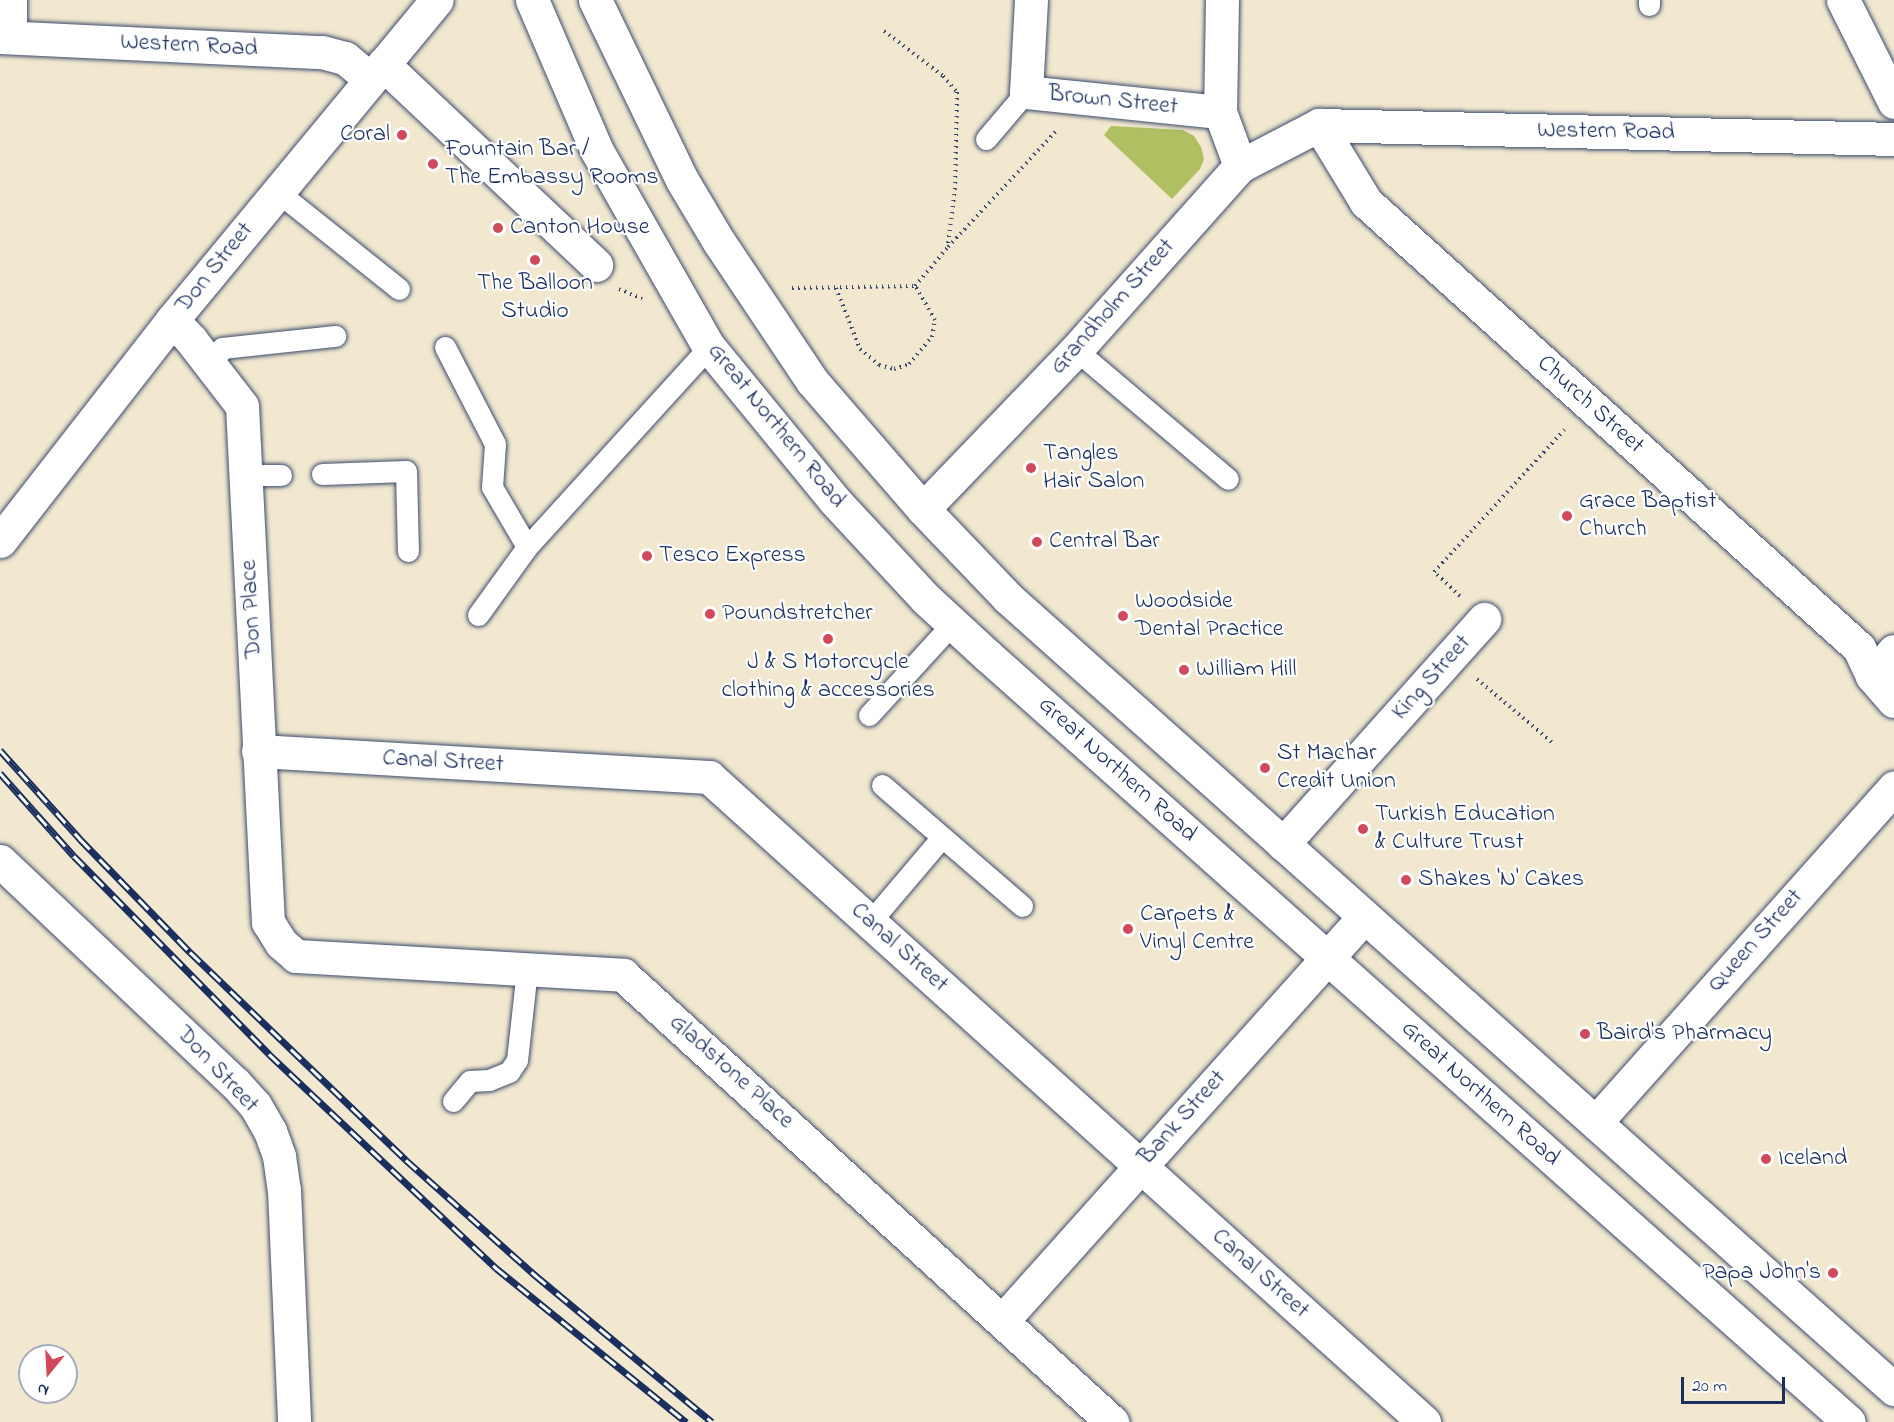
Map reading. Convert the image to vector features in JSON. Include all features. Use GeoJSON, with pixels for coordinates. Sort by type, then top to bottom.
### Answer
{"type":"FeatureCollection","features":[{"type":"Feature","properties":{"kind":"street"},"geometry":{"type":"LineString","coordinates":[[5,37],[10,0]]}},
{"type":"Feature","properties":{"kind":"street","name":"Don Street"},"geometry":{"type":"LineString","coordinates":[[0,541],[172,320],[437,0]]}},
{"type":"Feature","properties":{"kind":"street","name":"Great Northern Road"},"geometry":{"type":"LineString","coordinates":[[532,0],[597,151],[708,347],[835,501],[926,599],[1849,1422]]}},
{"type":"Feature","properties":{"kind":"street"},"geometry":{"type":"LineString","coordinates":[[595,0],[682,180],[750,289],[812,381],[923,509],[1008,598],[1894,1389]]}},
{"type":"Feature","properties":{"kind":"street","name":"Brown Street"},"geometry":{"type":"LineString","coordinates":[[1031,0],[1026,92],[1220,112]]}},
{"type":"Feature","properties":{"kind":"street"},"geometry":{"type":"LineString","coordinates":[[1222,0],[1220,112],[1240,166]]}},
{"type":"Feature","properties":{"kind":"street"},"geometry":{"type":"LineString","coordinates":[[1843,0],[1894,102]]}},
{"type":"Feature","properties":{"kind":"street","name":"Western Road"},"geometry":{"type":"LineString","coordinates":[[5,37],[322,52],[345,58],[377,71]]}},
{"type":"Feature","properties":{"kind":"street"},"geometry":{"type":"LineString","coordinates":[[377,71],[596,265]]}},
{"type":"Feature","properties":{"kind":"street","name":"Western Road"},"geometry":{"type":"LineString","coordinates":[[1319,125],[1894,139]]}},
{"type":"Feature","properties":{"kind":"street","name":"Grandholm Street"},"geometry":{"type":"LineString","coordinates":[[923,509],[1076,350],[1240,166],[1319,125]]}},
{"type":"Feature","properties":{"kind":"street","name":"Church Street"},"geometry":{"type":"LineString","coordinates":[[1319,125],[1366,202],[1859,648],[1872,676]]}},
{"type":"Feature","properties":{"kind":"street","name":"Don Place"},"geometry":{"type":"LineString","coordinates":[[172,320],[242,406],[268,922]]}},
{"type":"Feature","properties":{"kind":"street","name":"King Street"},"geometry":{"type":"LineString","coordinates":[[1283,844],[1484,620]]}},
{"type":"Feature","properties":{"kind":"street"},"geometry":{"type":"LineString","coordinates":[[1894,651],[1872,676],[1894,701]]}},
{"type":"Feature","properties":{"kind":"street","name":"Canal Street"},"geometry":{"type":"LineString","coordinates":[[258,750],[709,777],[1424,1422]]}},
{"type":"Feature","properties":{"kind":"street","name":"Queen Street"},"geometry":{"type":"LineString","coordinates":[[1596,1122],[1894,788]]}},
{"type":"Feature","properties":{"kind":"street","name":"Don Street"},"geometry":{"type":"LineString","coordinates":[[0,861],[221,1069],[255,1105],[270,1131],[279,1156],[284,1190],[294,1422]]}},
{"type":"Feature","properties":{"kind":"street","name":"Bank Street"},"geometry":{"type":"LineString","coordinates":[[1003,1320],[1364,916]]}},
{"type":"Feature","properties":{"kind":"street","name":"Gladstone Place"},"geometry":{"type":"LineString","coordinates":[[268,922],[281,943],[296,956],[624,975],[1113,1422]]}},
{"type":"Feature","properties":{"kind":"lane"},"geometry":{"type":"LineString","coordinates":[[986,140],[1026,92]]}},
{"type":"Feature","properties":{"kind":"lane"},"geometry":{"type":"LineString","coordinates":[[278,192],[399,289]]}},
{"type":"Feature","properties":{"kind":"lane"},"geometry":{"type":"LineString","coordinates":[[211,366],[222,348],[335,336]]}},
{"type":"Feature","properties":{"kind":"lane"},"geometry":{"type":"LineString","coordinates":[[445,347],[495,444],[492,487],[526,548]]}},
{"type":"Feature","properties":{"kind":"lane"},"geometry":{"type":"LineString","coordinates":[[478,615],[526,548],[708,347]]}},
{"type":"Feature","properties":{"kind":"lane"},"geometry":{"type":"LineString","coordinates":[[1076,350],[1228,479]]}},
{"type":"Feature","properties":{"kind":"lane"},"geometry":{"type":"LineString","coordinates":[[322,474],[406,471],[408,551]]}},
{"type":"Feature","properties":{"kind":"lane"},"geometry":{"type":"LineString","coordinates":[[245,475],[281,475]]}},
{"type":"Feature","properties":{"kind":"lane"},"geometry":{"type":"LineString","coordinates":[[869,715],[953,623]]}},
{"type":"Feature","properties":{"kind":"lane"},"geometry":{"type":"LineString","coordinates":[[882,785],[1022,906]]}},
{"type":"Feature","properties":{"kind":"lane"},"geometry":{"type":"LineString","coordinates":[[870,922],[942,837]]}},
{"type":"Feature","properties":{"kind":"lane"},"geometry":{"type":"LineString","coordinates":[[453,1101],[470,1081],[489,1080],[509,1072],[517,1060],[527,969]]}},
{"type":"Feature","properties":{"kind":"path"},"geometry":{"type":"LineString","coordinates":[[884,31],[943,76],[957,92],[955,188],[948,247]]}},
{"type":"Feature","properties":{"kind":"path"},"geometry":{"type":"LineString","coordinates":[[750,289],[915,286],[948,247],[1063,124],[1069,96]]}},
{"type":"Feature","properties":{"kind":"path"},"geometry":{"type":"LineString","coordinates":[[836,288],[860,349],[879,365],[894,369],[909,364],[932,337],[935,320],[915,286]]}},
{"type":"Feature","properties":{"kind":"path"},"geometry":{"type":"LineString","coordinates":[[1484,620],[1434,572],[1564,430]]}},
{"type":"Feature","properties":{"kind":"path"},"geometry":{"type":"LineString","coordinates":[[1451,657],[1554,744]]}},
{"type":"Feature","properties":{"kind":"green space"},"geometry":{"type":"Polygon","coordinates":[[[1111,126],[1183,130],[1194,136],[1201,147],[1204,159],[1200,169],[1172,199],[1104,135],[1111,126]]]}},
{"type":"Feature","properties":{"kind":"railway"},"geometry":{"type":"LineString","coordinates":[[0,750],[80,839],[190,952],[406,1160],[535,1275],[712,1422]]}},
{"type":"Feature","properties":{"kind":"railway"},"geometry":{"type":"LineString","coordinates":[[0,773],[74,856],[269,1054],[496,1268],[686,1422]]}},
{"type":"Feature","properties":{"kind":"place","name":"Coral"},"geometry":{"type":"Point","coordinates":[402,135]}},
{"type":"Feature","properties":{"kind":"place","name":"Fountain Bar / The Embassy Rooms"},"geometry":{"type":"Point","coordinates":[433,164]}},
{"type":"Feature","properties":{"kind":"place","name":"Canton House"},"geometry":{"type":"Point","coordinates":[498,228]}},
{"type":"Feature","properties":{"kind":"place","name":"The Balloon Studio"},"geometry":{"type":"Point","coordinates":[535,260]}},
{"type":"Feature","properties":{"kind":"place","name":"Tangles Hair Salon"},"geometry":{"type":"Point","coordinates":[1031,468]}},
{"type":"Feature","properties":{"kind":"place","name":"Grace Baptist Church"},"geometry":{"type":"Point","coordinates":[1567,516]}},
{"type":"Feature","properties":{"kind":"place","name":"Central Bar"},"geometry":{"type":"Point","coordinates":[1037,542]}},
{"type":"Feature","properties":{"kind":"place","name":"Tesco Express"},"geometry":{"type":"Point","coordinates":[647,556]}},
{"type":"Feature","properties":{"kind":"place","name":"Poundstretcher"},"geometry":{"type":"Point","coordinates":[710,614]}},
{"type":"Feature","properties":{"kind":"place","name":"Woodside Dental Practice"},"geometry":{"type":"Point","coordinates":[1123,616]}},
{"type":"Feature","properties":{"kind":"place","name":"J & S Motorcycle clothing & accessories"},"geometry":{"type":"Point","coordinates":[828,639]}},
{"type":"Feature","properties":{"kind":"place","name":"William Hill"},"geometry":{"type":"Point","coordinates":[1184,670]}},
{"type":"Feature","properties":{"kind":"place","name":"St Machar Credit Union"},"geometry":{"type":"Point","coordinates":[1265,768]}},
{"type":"Feature","properties":{"kind":"place","name":"Turkish Education & Culture Trust"},"geometry":{"type":"Point","coordinates":[1363,829]}},
{"type":"Feature","properties":{"kind":"place","name":"Shakes 'N' Cakes"},"geometry":{"type":"Point","coordinates":[1406,880]}},
{"type":"Feature","properties":{"kind":"place","name":"Carpets & Vinyl Centre"},"geometry":{"type":"Point","coordinates":[1128,929]}},
{"type":"Feature","properties":{"kind":"place","name":"Baird's Pharmacy"},"geometry":{"type":"Point","coordinates":[1585,1034]}},
{"type":"Feature","properties":{"kind":"place","name":"Iceland"},"geometry":{"type":"Point","coordinates":[1766,1159]}},
{"type":"Feature","properties":{"kind":"place","name":"Papa John's"},"geometry":{"type":"Point","coordinates":[1833,1273]}}]}
